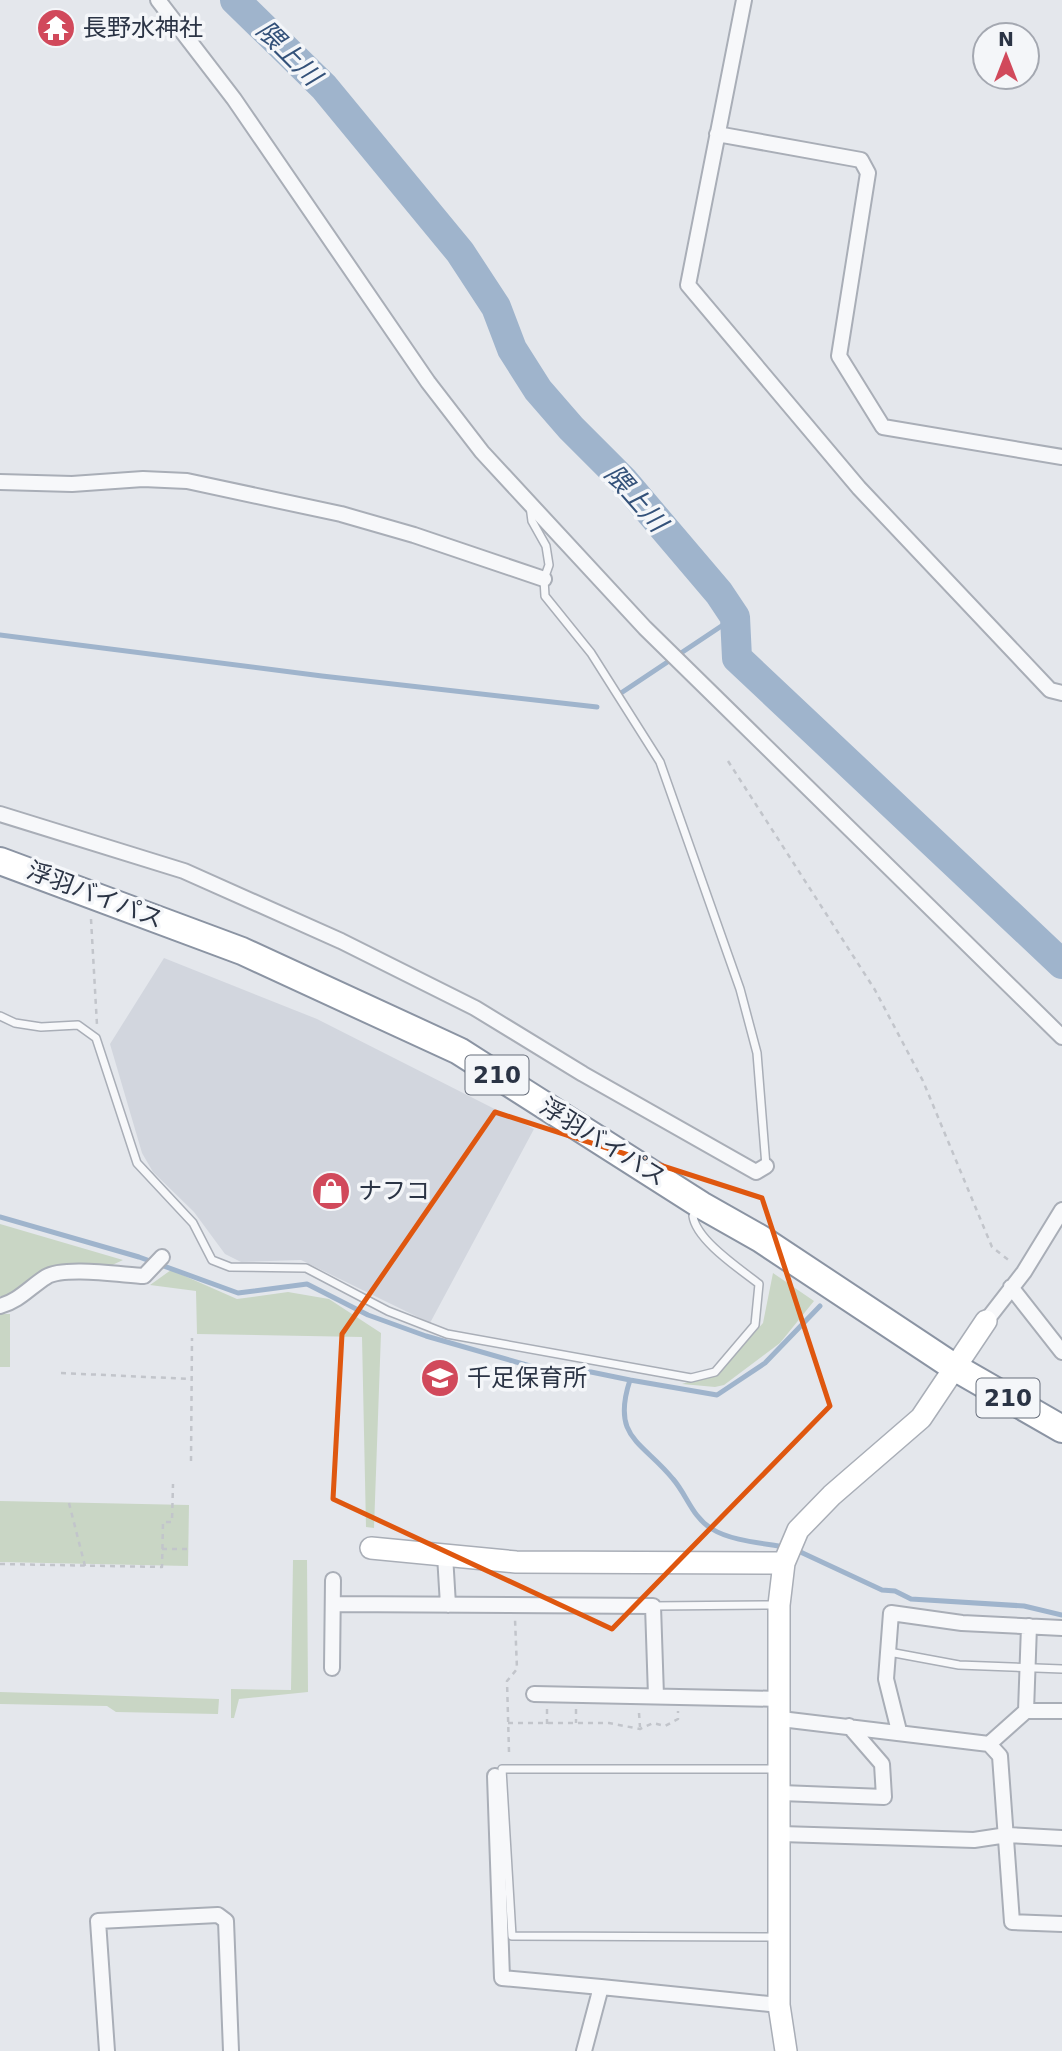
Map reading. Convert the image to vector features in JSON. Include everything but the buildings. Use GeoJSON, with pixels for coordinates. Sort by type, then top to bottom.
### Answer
{"type":"FeatureCollection","features":[{"type":"Feature","properties":{"kind":"highway","name":"浮羽バイパス"},"geometry":{"type":"LineString","coordinates":[[0,861],[242,951],[319,984],[459,1051],[701,1205],[761,1239],[954,1367],[1062,1429]]}},
{"type":"Feature","properties":{"kind":"street"},"geometry":{"type":"LineString","coordinates":[[158,0],[234,99],[428,382],[482,452],[664,647],[1062,1037]]}},
{"type":"Feature","properties":{"kind":"street"},"geometry":{"type":"LineString","coordinates":[[744,0],[688,285],[859,488],[1050,690],[1062,693]]}},
{"type":"Feature","properties":{"kind":"street"},"geometry":{"type":"LineString","coordinates":[[717,134],[861,160],[868,173],[839,356],[883,427],[1062,457]]}},
{"type":"Feature","properties":{"kind":"street"},"geometry":{"type":"LineString","coordinates":[[0,482],[72,484],[143,479],[187,481],[353,518],[544,579]]}},
{"type":"Feature","properties":{"kind":"street"},"geometry":{"type":"LineString","coordinates":[[0,814],[184,871],[341,941],[475,1008],[630,1102],[757,1172],[766,1166]]}},
{"type":"Feature","properties":{"kind":"street"},"geometry":{"type":"LineString","coordinates":[[786,2051],[779,2005],[779,1605],[784,1563],[798,1530],[823,1503],[921,1418],[986,1321],[1024,1272],[1062,1210]]}},
{"type":"Feature","properties":{"kind":"street"},"geometry":{"type":"LineString","coordinates":[[0,1306],[23,1297],[48,1275],[74,1273],[144,1276],[162,1257]]}},
{"type":"Feature","properties":{"kind":"street"},"geometry":{"type":"LineString","coordinates":[[1011,1287],[1062,1352]]}},
{"type":"Feature","properties":{"kind":"street"},"geometry":{"type":"LineString","coordinates":[[371,1548],[516,1562],[784,1563]]}},
{"type":"Feature","properties":{"kind":"street"},"geometry":{"type":"LineString","coordinates":[[445,1555],[448,1605]]}},
{"type":"Feature","properties":{"kind":"street"},"geometry":{"type":"LineString","coordinates":[[332,1668],[333,1580]]}},
{"type":"Feature","properties":{"kind":"street"},"geometry":{"type":"LineString","coordinates":[[334,1604],[653,1606],[656,1696]]}},
{"type":"Feature","properties":{"kind":"street"},"geometry":{"type":"LineString","coordinates":[[899,1731],[886,1679],[891,1613],[962,1623],[1062,1628]]}},
{"type":"Feature","properties":{"kind":"street"},"geometry":{"type":"LineString","coordinates":[[1026,1711],[1029,1626]]}},
{"type":"Feature","properties":{"kind":"street"},"geometry":{"type":"LineString","coordinates":[[534,1694],[677,1696],[781,1709],[849,1726],[989,1744],[1000,1756],[1012,1922],[1062,1924]]}},
{"type":"Feature","properties":{"kind":"street"},"geometry":{"type":"LineString","coordinates":[[989,1744],[1026,1711],[1062,1711]]}},
{"type":"Feature","properties":{"kind":"street"},"geometry":{"type":"LineString","coordinates":[[781,1793],[884,1797],[882,1764],[849,1726]]}},
{"type":"Feature","properties":{"kind":"street"},"geometry":{"type":"LineString","coordinates":[[495,1776],[502,1978],[779,2005]]}},
{"type":"Feature","properties":{"kind":"street"},"geometry":{"type":"LineString","coordinates":[[781,1834],[974,1840],[1007,1835],[1062,1838]]}},
{"type":"Feature","properties":{"kind":"street"},"geometry":{"type":"LineString","coordinates":[[107,2051],[98,1921],[218,1915],[226,1921],[231,2051]]}},
{"type":"Feature","properties":{"kind":"street"},"geometry":{"type":"LineString","coordinates":[[584,2051],[601,1987]]}},
{"type":"Feature","properties":{"kind":"lane"},"geometry":{"type":"LineString","coordinates":[[530,505],[532,521],[546,546],[549,565],[544,579],[545,596],[591,653],[660,762],[740,989],[757,1053],[766,1166]]}},
{"type":"Feature","properties":{"kind":"lane"},"geometry":{"type":"LineString","coordinates":[[0,1016],[15,1023],[41,1027],[78,1025],[96,1038],[136,1163],[192,1223],[212,1260],[230,1267],[306,1268],[388,1311],[447,1334],[691,1378],[715,1372],[755,1325],[759,1284],[694,1226],[693,1216],[701,1205]]}},
{"type":"Feature","properties":{"kind":"lane"},"geometry":{"type":"LineString","coordinates":[[653,1606],[779,1605]]}},
{"type":"Feature","properties":{"kind":"lane"},"geometry":{"type":"LineString","coordinates":[[888,1652],[958,1665],[1062,1669]]}},
{"type":"Feature","properties":{"kind":"lane"},"geometry":{"type":"LineString","coordinates":[[780,1937],[512,1936],[502,1769],[781,1769]]}},
{"type":"Feature","properties":{"kind":"path"},"geometry":{"type":"LineString","coordinates":[[728,761],[875,990],[923,1081],[992,1247],[1024,1272]]}},
{"type":"Feature","properties":{"kind":"path"},"geometry":{"type":"LineString","coordinates":[[91,917],[96,1038]]}},
{"type":"Feature","properties":{"kind":"path"},"geometry":{"type":"LineString","coordinates":[[191,1461],[192,1338]]}},
{"type":"Feature","properties":{"kind":"path"},"geometry":{"type":"LineString","coordinates":[[61,1373],[191,1379]]}},
{"type":"Feature","properties":{"kind":"path"},"geometry":{"type":"LineString","coordinates":[[0,1564],[162,1567],[163,1522],[172,1522],[173,1485]]}},
{"type":"Feature","properties":{"kind":"path"},"geometry":{"type":"LineString","coordinates":[[69,1503],[85,1566]]}},
{"type":"Feature","properties":{"kind":"path"},"geometry":{"type":"LineString","coordinates":[[162,1549],[187,1549]]}},
{"type":"Feature","properties":{"kind":"path"},"geometry":{"type":"LineString","coordinates":[[509,1752],[507,1681],[517,1670],[514,1605]]}},
{"type":"Feature","properties":{"kind":"path"},"geometry":{"type":"LineString","coordinates":[[508,1723],[609,1723],[640,1729],[653,1723],[665,1726],[678,1719],[677,1696]]}},
{"type":"Feature","properties":{"kind":"highlighted area"},"geometry":{"type":"Polygon","coordinates":[[[495,1112],[762,1198],[830,1406],[612,1629],[333,1499],[342,1334],[495,1112]]]}},
{"type":"Feature","properties":{"kind":"shaded area"},"geometry":{"type":"Polygon","coordinates":[[[164,958],[317,1019],[534,1129],[430,1323],[301,1260],[241,1262],[225,1254],[194,1212],[153,1172],[142,1153],[110,1044],[164,958]]]}},
{"type":"Feature","properties":{"kind":"green space"},"geometry":{"type":"Polygon","coordinates":[[[0,1224],[123,1260],[108,1267],[48,1268],[8,1296],[0,1296],[0,1224]]]}},
{"type":"Feature","properties":{"kind":"green space"},"geometry":{"type":"Polygon","coordinates":[[[171,1270],[237,1299],[288,1292],[329,1299],[381,1333],[374,1528],[366,1527],[362,1337],[197,1334],[196,1291],[150,1285],[171,1270]]]}},
{"type":"Feature","properties":{"kind":"green space"},"geometry":{"type":"Polygon","coordinates":[[[773,1273],[814,1301],[780,1343],[724,1385],[715,1387],[682,1384],[720,1372],[763,1323],[773,1273]]]}},
{"type":"Feature","properties":{"kind":"green space"},"geometry":{"type":"Polygon","coordinates":[[[0,1314],[10,1314],[10,1367],[0,1367],[0,1314]]]}},
{"type":"Feature","properties":{"kind":"green space"},"geometry":{"type":"Polygon","coordinates":[[[0,1501],[189,1505],[188,1566],[0,1562],[0,1501]]]}},
{"type":"Feature","properties":{"kind":"green space"},"geometry":{"type":"Polygon","coordinates":[[[293,1560],[307,1560],[308,1692],[239,1699],[234,1718],[231,1718],[231,1689],[291,1690],[293,1560]]]}},
{"type":"Feature","properties":{"kind":"green space"},"geometry":{"type":"Polygon","coordinates":[[[0,1692],[219,1699],[218,1714],[116,1712],[107,1706],[0,1704],[0,1692]]]}},
{"type":"Feature","properties":{"kind":"waterway","name":"隈上川"},"geometry":{"type":"LineString","coordinates":[[235,0],[324,87],[460,252],[496,307],[512,349],[538,390],[571,428],[623,480],[719,593],[735,617],[737,658],[1062,964]]}},
{"type":"Feature","properties":{"kind":"waterway"},"geometry":{"type":"LineString","coordinates":[[621,693],[735,617]]}},
{"type":"Feature","properties":{"kind":"waterway"},"geometry":{"type":"LineString","coordinates":[[0,635],[322,676],[597,707]]}},
{"type":"Feature","properties":{"kind":"waterway"},"geometry":{"type":"LineString","coordinates":[[0,1217],[139,1257],[238,1293],[307,1284],[368,1315],[426,1336],[544,1370],[591,1372],[630,1380],[625,1399],[624,1415],[627,1427],[633,1437],[673,1479],[699,1518],[712,1529],[728,1536],[785,1547]]}},
{"type":"Feature","properties":{"kind":"waterway"},"geometry":{"type":"LineString","coordinates":[[630,1380],[717,1395],[765,1363],[820,1306]]}},
{"type":"Feature","properties":{"kind":"waterway"},"geometry":{"type":"LineString","coordinates":[[794,1549],[882,1590],[895,1591],[911,1599],[1024,1606],[1062,1615]]}},
{"type":"Feature","properties":{"kind":"place","name":"長野水神社"},"geometry":{"type":"Point","coordinates":[56,28]}},
{"type":"Feature","properties":{"kind":"place","name":"ナフコ"},"geometry":{"type":"Point","coordinates":[331,1191]}},
{"type":"Feature","properties":{"kind":"place","name":"千足保育所"},"geometry":{"type":"Point","coordinates":[440,1378]}}]}
